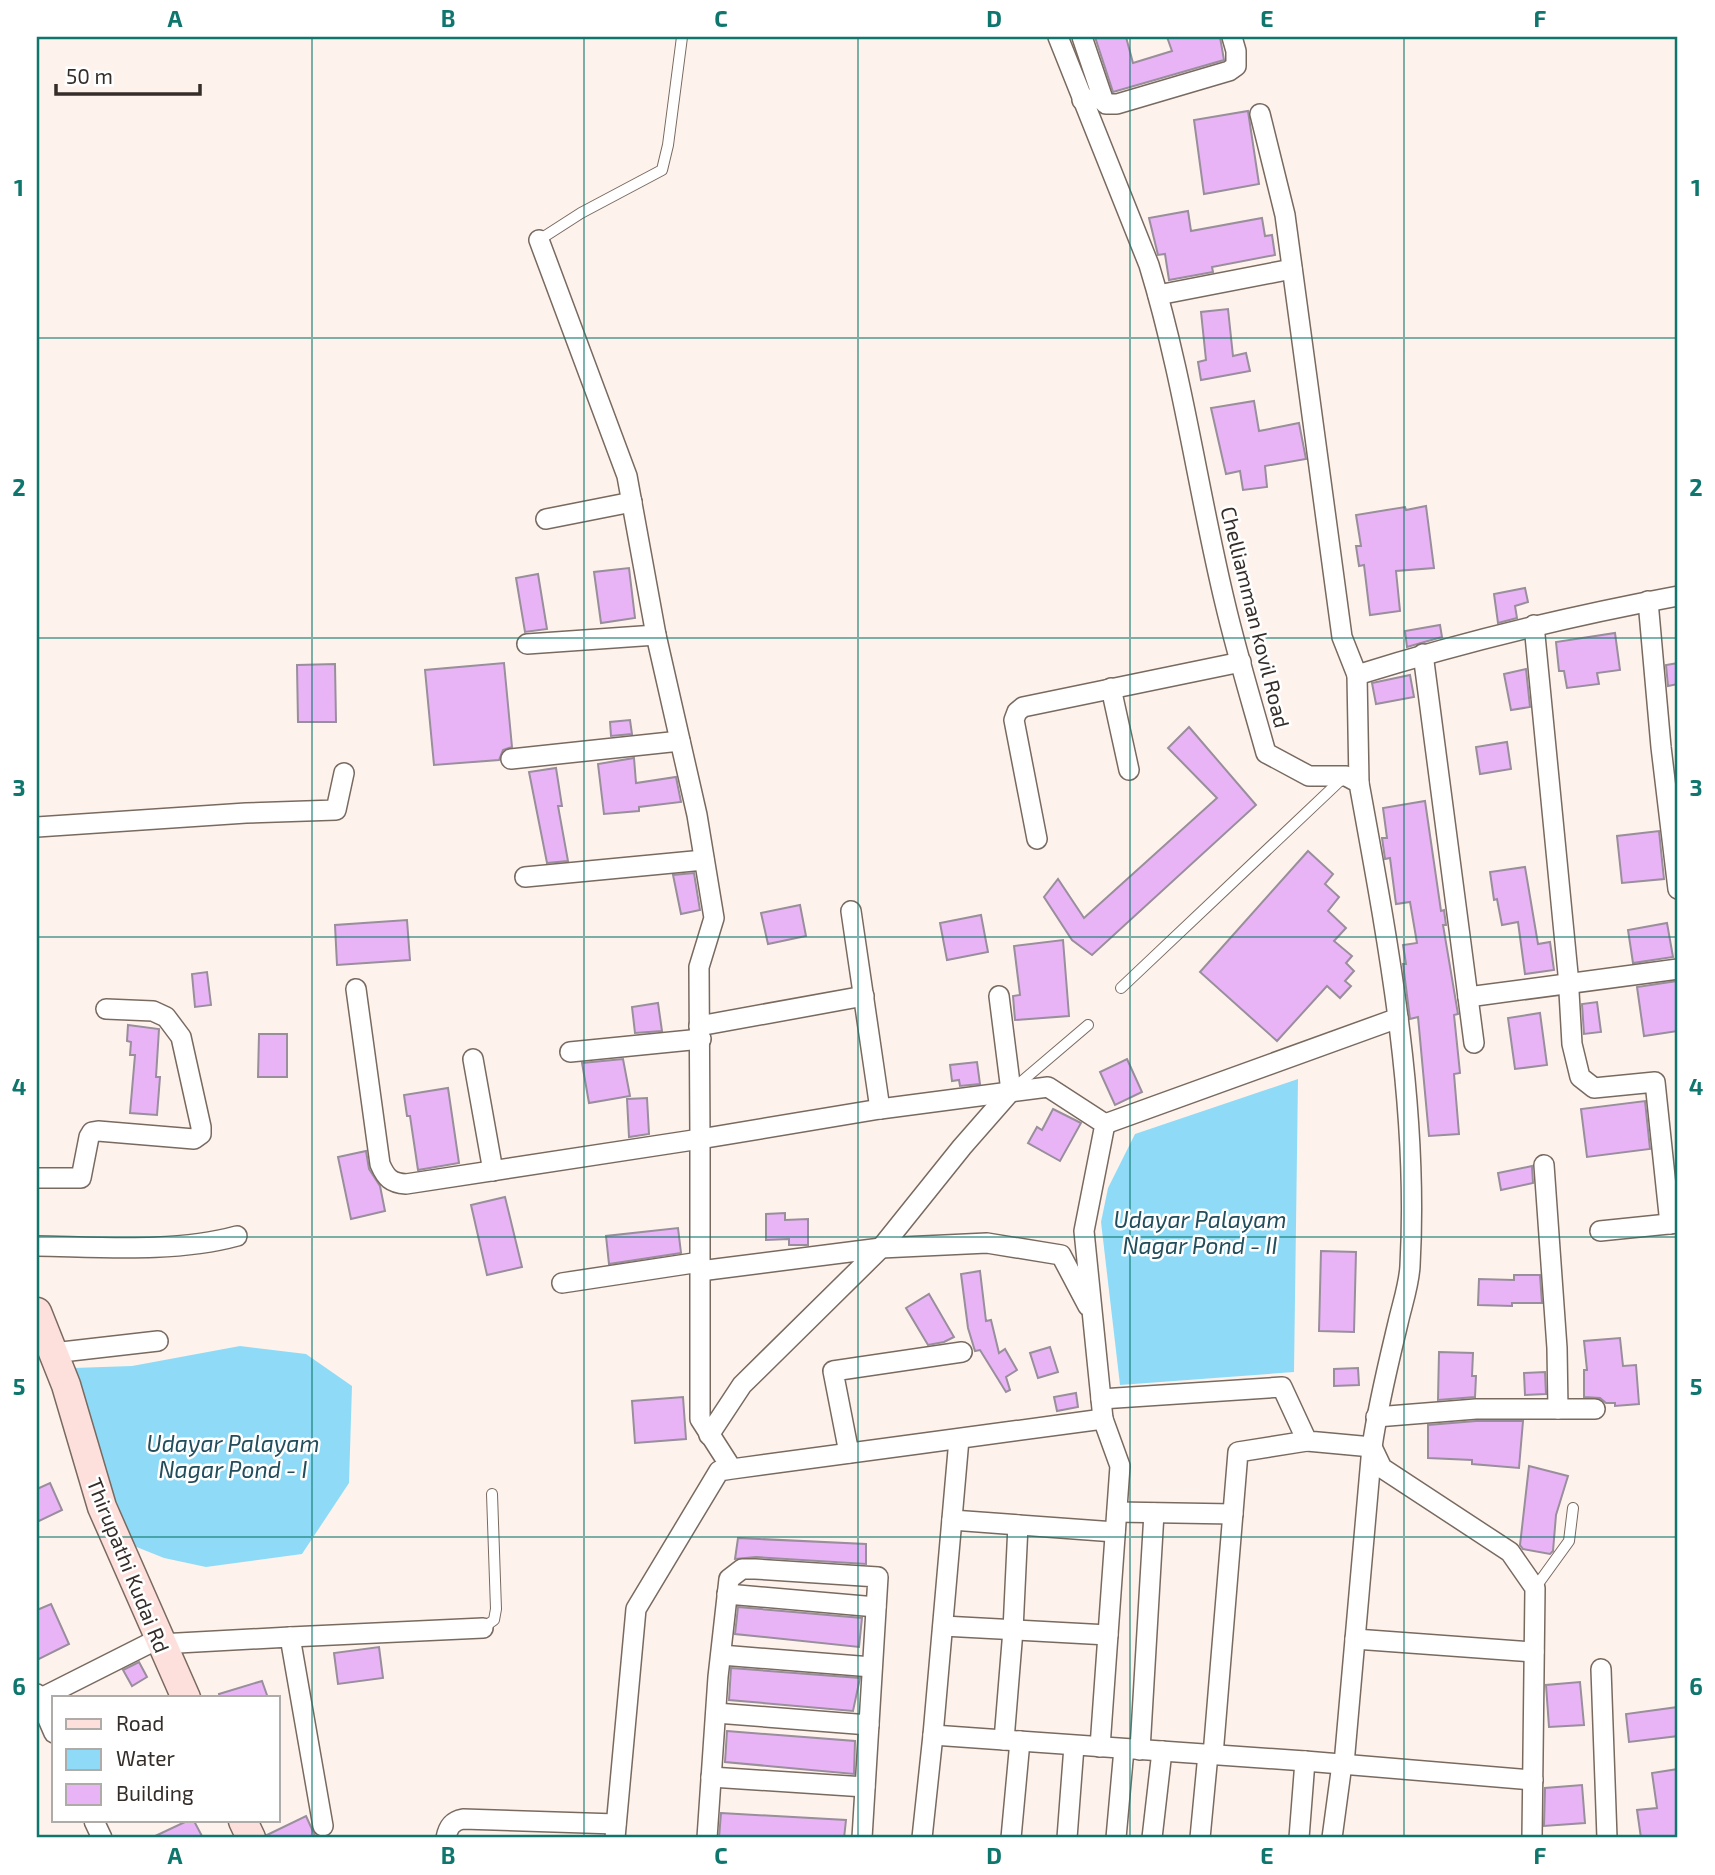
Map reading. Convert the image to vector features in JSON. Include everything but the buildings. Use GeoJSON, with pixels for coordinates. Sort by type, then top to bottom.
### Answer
{"type":"FeatureCollection","features":[{"type":"Feature","properties":{"kind":"street","name":"Chelliamman kovil Road"},"geometry":{"type":"LineString","coordinates":[[1058,37],[1149,265],[1158,295],[1225,603],[1266,753],[1309,776],[1352,780]]}},
{"type":"Feature","properties":{"kind":"street"},"geometry":{"type":"LineString","coordinates":[[1082,37],[1106,104],[1117,104],[1229,71],[1236,66],[1232,37]]}},
{"type":"Feature","properties":{"kind":"street"},"geometry":{"type":"LineString","coordinates":[[1082,100],[1103,99]]}},
{"type":"Feature","properties":{"kind":"street"},"geometry":{"type":"LineString","coordinates":[[1260,114],[1285,215],[1342,637],[1357,675],[1352,780],[1381,904],[1398,1018],[1412,1162],[1410,1270],[1376,1417],[1343,1764],[1332,1838]]}},
{"type":"Feature","properties":{"kind":"street"},"geometry":{"type":"LineString","coordinates":[[539,240],[627,476],[656,635],[705,860],[714,918],[699,967],[700,1419],[732,1469]]}},
{"type":"Feature","properties":{"kind":"street"},"geometry":{"type":"LineString","coordinates":[[1158,295],[1292,269]]}},
{"type":"Feature","properties":{"kind":"street"},"geometry":{"type":"LineString","coordinates":[[546,519],[632,502]]}},
{"type":"Feature","properties":{"kind":"street"},"geometry":{"type":"LineString","coordinates":[[1357,675],[1423,654],[1534,625],[1678,596]]}},
{"type":"Feature","properties":{"kind":"street"},"geometry":{"type":"LineString","coordinates":[[1648,601],[1661,747],[1678,889]]}},
{"type":"Feature","properties":{"kind":"street"},"geometry":{"type":"LineString","coordinates":[[1534,625],[1573,1044],[1580,1077],[1594,1088],[1655,1082],[1674,1224],[1600,1231]]}},
{"type":"Feature","properties":{"kind":"street"},"geometry":{"type":"LineString","coordinates":[[527,644],[656,635]]}},
{"type":"Feature","properties":{"kind":"street"},"geometry":{"type":"LineString","coordinates":[[1423,654],[1474,1043]]}},
{"type":"Feature","properties":{"kind":"street"},"geometry":{"type":"LineString","coordinates":[[1037,839],[1014,720],[1017,712],[1023,707],[1241,662]]}},
{"type":"Feature","properties":{"kind":"street"},"geometry":{"type":"LineString","coordinates":[[1111,688],[1129,771]]}},
{"type":"Feature","properties":{"kind":"street"},"geometry":{"type":"LineString","coordinates":[[511,759],[680,741]]}},
{"type":"Feature","properties":{"kind":"street"},"geometry":{"type":"LineString","coordinates":[[37,827],[335,810],[344,774]]}},
{"type":"Feature","properties":{"kind":"street"},"geometry":{"type":"LineString","coordinates":[[525,877],[705,860]]}},
{"type":"Feature","properties":{"kind":"street"},"geometry":{"type":"LineString","coordinates":[[851,911],[880,1109]]}},
{"type":"Feature","properties":{"kind":"street"},"geometry":{"type":"LineString","coordinates":[[1468,997],[1678,969]]}},
{"type":"Feature","properties":{"kind":"street"},"geometry":{"type":"LineString","coordinates":[[356,989],[380,1164],[386,1178],[396,1183],[406,1184],[493,1171],[880,1109],[1048,1087],[1104,1124]]}},
{"type":"Feature","properties":{"kind":"street"},"geometry":{"type":"LineString","coordinates":[[570,1052],[700,1032],[864,996]]}},
{"type":"Feature","properties":{"kind":"street"},"geometry":{"type":"LineString","coordinates":[[709,1435],[742,1385],[881,1248],[1011,1091],[999,996]]}},
{"type":"Feature","properties":{"kind":"street"},"geometry":{"type":"LineString","coordinates":[[37,1178],[81,1178],[92,1132],[194,1139],[201,1134],[181,1037],[166,1017],[153,1011],[106,1009]]}},
{"type":"Feature","properties":{"kind":"street"},"geometry":{"type":"LineString","coordinates":[[1104,1124],[1398,1018]]}},
{"type":"Feature","properties":{"kind":"street"},"geometry":{"type":"LineString","coordinates":[[473,1059],[493,1171]]}},
{"type":"Feature","properties":{"kind":"street"},"geometry":{"type":"LineString","coordinates":[[1100,1747],[1120,1466],[1103,1419],[1084,1231],[1104,1124]]}},
{"type":"Feature","properties":{"kind":"street"},"geometry":{"type":"LineString","coordinates":[[1544,1165],[1557,1348],[1558,1409]]}},
{"type":"Feature","properties":{"kind":"street"},"geometry":{"type":"LineString","coordinates":[[37,1246],[208,1244],[237,1236]]}},
{"type":"Feature","properties":{"kind":"street"},"geometry":{"type":"LineString","coordinates":[[562,1283],[881,1248],[987,1243],[1061,1255],[1093,1315]]}},
{"type":"Feature","properties":{"kind":"street","name":"Thirupathi Kudai Rd"},"geometry":{"type":"LineString","coordinates":[[37,1311],[66,1385],[102,1507],[185,1696]]}},
{"type":"Feature","properties":{"kind":"street"},"geometry":{"type":"LineString","coordinates":[[53,1353],[158,1341]]}},
{"type":"Feature","properties":{"kind":"street"},"geometry":{"type":"LineString","coordinates":[[849,1453],[832,1371],[962,1352]]}},
{"type":"Feature","properties":{"kind":"street"},"geometry":{"type":"LineString","coordinates":[[1101,1399],[1282,1387],[1307,1441]]}},
{"type":"Feature","properties":{"kind":"street"},"geometry":{"type":"LineString","coordinates":[[1376,1417],[1476,1409],[1595,1409]]}},
{"type":"Feature","properties":{"kind":"street"},"geometry":{"type":"LineString","coordinates":[[446,1838],[447,1829],[454,1821],[463,1819],[616,1831],[636,1609],[719,1471],[1103,1419]]}},
{"type":"Feature","properties":{"kind":"street"},"geometry":{"type":"LineString","coordinates":[[922,1838],[959,1438]]}},
{"type":"Feature","properties":{"kind":"street"},"geometry":{"type":"LineString","coordinates":[[1200,1838],[1211,1755],[1238,1452],[1307,1441],[1372,1447]]}},
{"type":"Feature","properties":{"kind":"street"},"geometry":{"type":"LineString","coordinates":[[1372,1447],[1382,1468],[1510,1552],[1535,1588],[1532,1838]]}},
{"type":"Feature","properties":{"kind":"street"},"geometry":{"type":"LineString","coordinates":[[952,1520],[1018,1525],[1116,1522],[1154,1513],[1233,1514]]}},
{"type":"Feature","properties":{"kind":"street"},"geometry":{"type":"LineString","coordinates":[[1116,1838],[1132,1749],[1154,1513]]}},
{"type":"Feature","properties":{"kind":"street"},"geometry":{"type":"LineString","coordinates":[[1011,1838],[1013,1630],[1018,1525]]}},
{"type":"Feature","properties":{"kind":"street"},"geometry":{"type":"LineString","coordinates":[[707,1838],[727,1594],[729,1579],[742,1569],[878,1577],[862,1838]]}},
{"type":"Feature","properties":{"kind":"street"},"geometry":{"type":"LineString","coordinates":[[727,1594],[876,1607]]}},
{"type":"Feature","properties":{"kind":"street"},"geometry":{"type":"LineString","coordinates":[[943,1626],[1108,1635]]}},
{"type":"Feature","properties":{"kind":"street"},"geometry":{"type":"LineString","coordinates":[[52,1728],[38,1697],[159,1641],[483,1628]]}},
{"type":"Feature","properties":{"kind":"street"},"geometry":{"type":"LineString","coordinates":[[290,1637],[323,1826]]}},
{"type":"Feature","properties":{"kind":"street"},"geometry":{"type":"LineString","coordinates":[[1355,1639],[1534,1652]]}},
{"type":"Feature","properties":{"kind":"street"},"geometry":{"type":"LineString","coordinates":[[720,1655],[872,1667]]}},
{"type":"Feature","properties":{"kind":"street"},"geometry":{"type":"LineString","coordinates":[[1601,1668],[1607,1838]]}},
{"type":"Feature","properties":{"kind":"street"},"geometry":{"type":"LineString","coordinates":[[716,1713],[869,1725]]}},
{"type":"Feature","properties":{"kind":"street"},"geometry":{"type":"LineString","coordinates":[[933,1735],[1533,1780]]}},
{"type":"Feature","properties":{"kind":"street"},"geometry":{"type":"LineString","coordinates":[[1067,1838],[1074,1746]]}},
{"type":"Feature","properties":{"kind":"street"},"geometry":{"type":"LineString","coordinates":[[1152,1838],[1162,1751]]}},
{"type":"Feature","properties":{"kind":"street"},"geometry":{"type":"LineString","coordinates":[[1299,1838],[1305,1761]]}},
{"type":"Feature","properties":{"kind":"street"},"geometry":{"type":"LineString","coordinates":[[711,1777],[865,1787]]}},
{"type":"Feature","properties":{"kind":"street"},"geometry":{"type":"LineString","coordinates":[[94,1822],[102,1838]]}},
{"type":"Feature","properties":{"kind":"street"},"geometry":{"type":"LineString","coordinates":[[243,1822],[251,1838]]}},
{"type":"Feature","properties":{"kind":"lane"},"geometry":{"type":"LineString","coordinates":[[539,240],[581,213],[662,170],[668,145],[682,37]]}},
{"type":"Feature","properties":{"kind":"lane"},"geometry":{"type":"LineString","coordinates":[[1121,988],[1352,780]]}},
{"type":"Feature","properties":{"kind":"lane"},"geometry":{"type":"LineString","coordinates":[[1011,1091],[1088,1025]]}},
{"type":"Feature","properties":{"kind":"lane"},"geometry":{"type":"LineString","coordinates":[[483,1628],[494,1620],[496,1609],[492,1494]]}},
{"type":"Feature","properties":{"kind":"lane"},"geometry":{"type":"LineString","coordinates":[[1535,1588],[1569,1541],[1573,1508]]}},
{"type":"Feature","properties":{"kind":"water","name":"Udayar Palayam Nagar Pond - II"},"geometry":{"type":"Polygon","coordinates":[[[1298,1079],[1294,1372],[1120,1385],[1101,1222],[1108,1188],[1135,1134],[1298,1079]]]}},
{"type":"Feature","properties":{"kind":"water","name":"Udayar Palayam Nagar Pond - I"},"geometry":{"type":"Polygon","coordinates":[[[240,1346],[306,1354],[352,1386],[349,1483],[302,1554],[206,1567],[164,1558],[129,1544],[101,1482],[73,1368],[132,1366],[240,1346]]]}}]}
